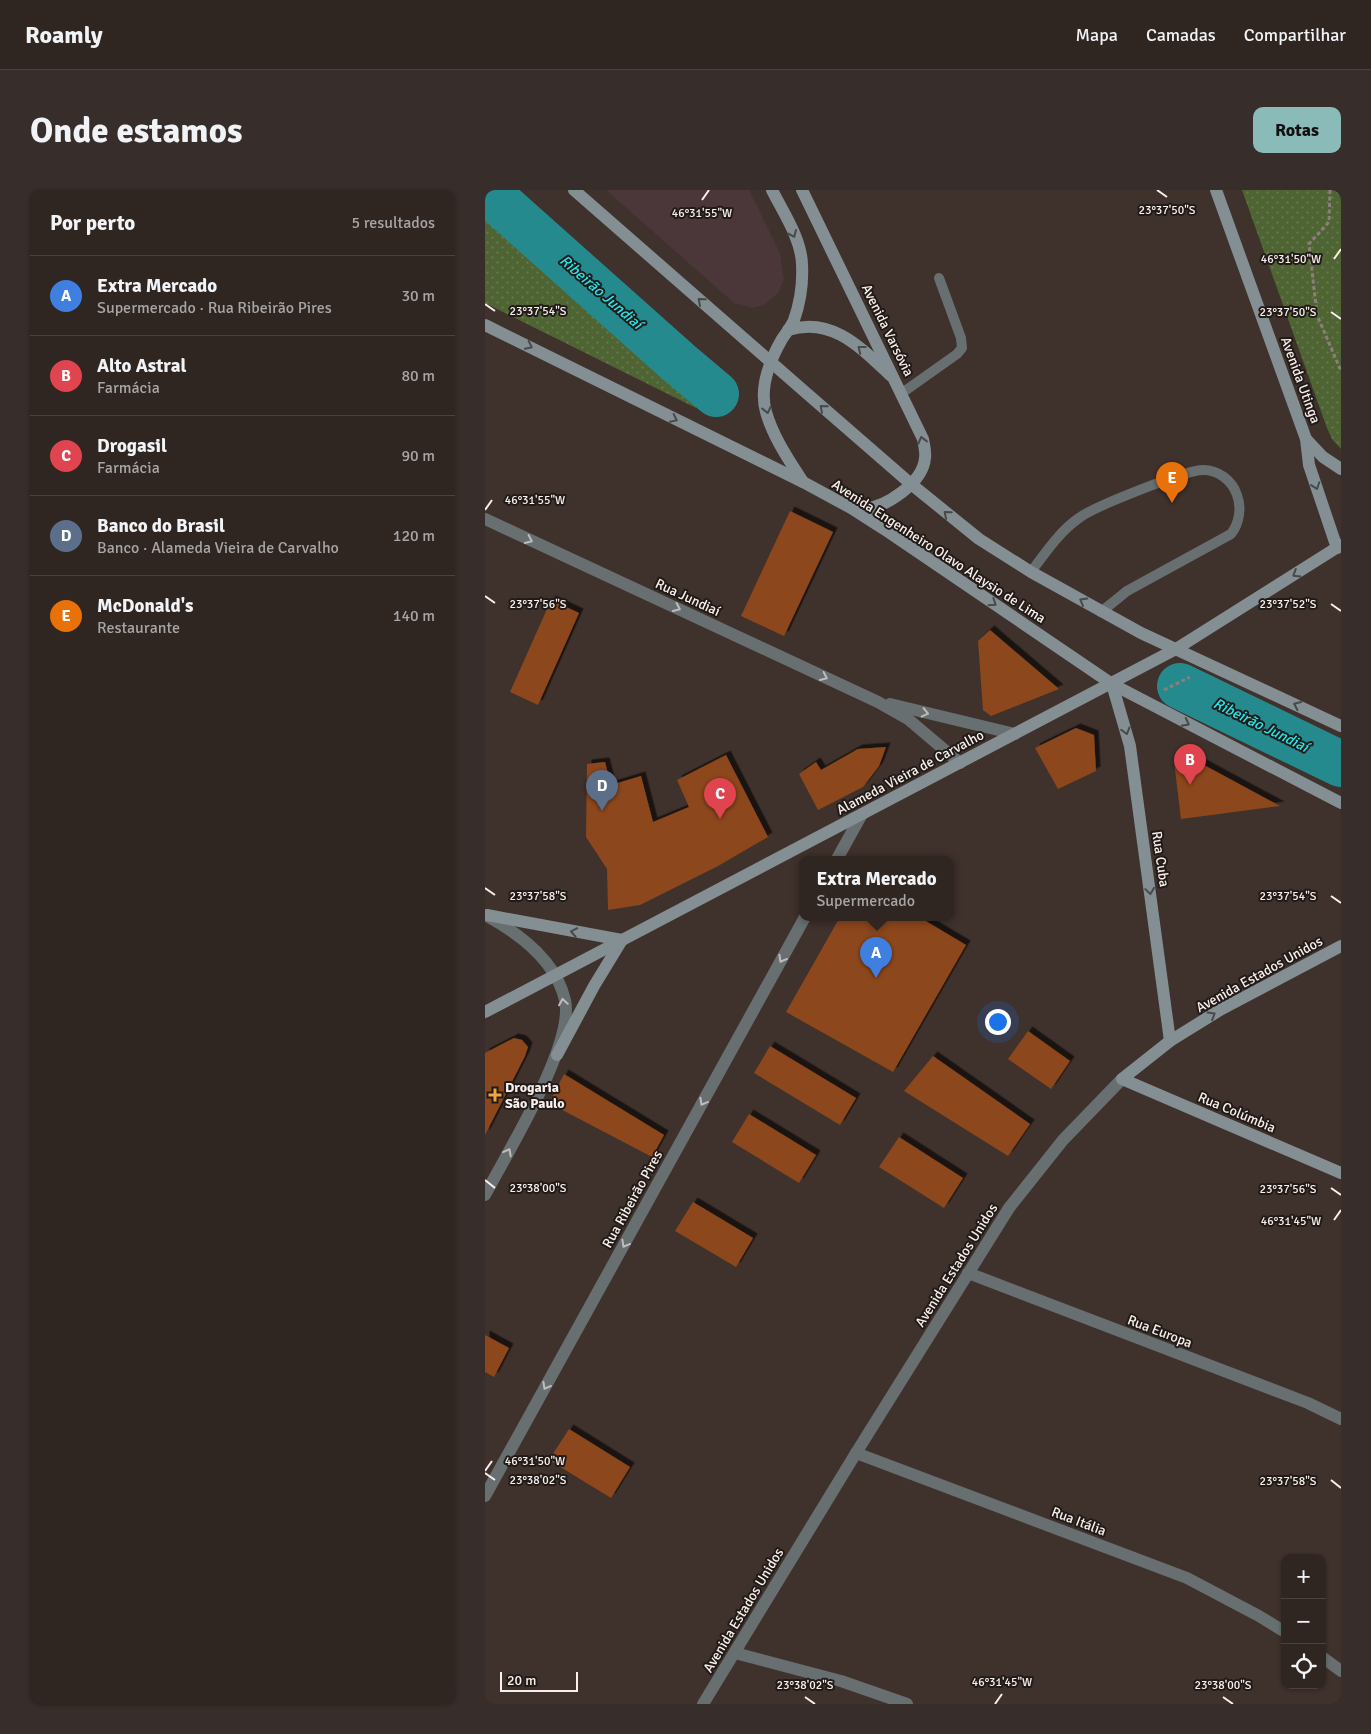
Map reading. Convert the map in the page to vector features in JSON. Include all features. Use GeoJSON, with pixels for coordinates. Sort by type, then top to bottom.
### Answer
{"type":"FeatureCollection","features":[{"type":"Feature","properties":{"kind":"main road"},"geometry":{"type":"LineString","coordinates":[[575,190],[911,484],[979,539],[1031,572],[1101,612],[1341,726]]}},
{"type":"Feature","properties":{"kind":"main road"},"geometry":{"type":"LineString","coordinates":[[772,190],[798,244],[802,262],[801,288],[797,308],[789,330],[782,339],[771,363],[764,390],[765,412],[779,445],[803,482]]}},
{"type":"Feature","properties":{"kind":"main road","name":"Avenida Varsóvia"},"geometry":{"type":"LineString","coordinates":[[802,190],[923,438],[925,459],[921,470],[911,484]]}},
{"type":"Feature","properties":{"kind":"main road","name":"Avenida Utinga"},"geometry":{"type":"LineString","coordinates":[[1216,190],[1307,439],[1309,465],[1339,546]]}},
{"type":"Feature","properties":{"kind":"main road","name":"Avenida Engenheiro Olavo Alaysio de Lima"},"geometry":{"type":"LineString","coordinates":[[485,325],[803,482],[851,508],[1112,684],[1341,803]]}},
{"type":"Feature","properties":{"kind":"main road"},"geometry":{"type":"LineString","coordinates":[[789,330],[800,326],[818,326],[837,333],[863,350],[899,388]]}},
{"type":"Feature","properties":{"kind":"main road","name":"Avenida Utinga"},"geometry":{"type":"LineString","coordinates":[[1307,439],[1323,457],[1341,469]]}},
{"type":"Feature","properties":{"kind":"main road"},"geometry":{"type":"LineString","coordinates":[[851,508],[863,509],[874,506],[901,494],[911,484]]}},
{"type":"Feature","properties":{"kind":"main road","name":"Alameda Vieira de Carvalho"},"geometry":{"type":"LineString","coordinates":[[485,1012],[1112,684],[1176,649],[1339,546]]}},
{"type":"Feature","properties":{"kind":"main road","name":"Rua Cuba"},"geometry":{"type":"LineString","coordinates":[[1112,684],[1130,746],[1170,1041]]}},
{"type":"Feature","properties":{"kind":"main road"},"geometry":{"type":"LineString","coordinates":[[486,915],[622,940],[594,986],[557,1055]]}},
{"type":"Feature","properties":{"kind":"main road","name":"Avenida Estados Unidos"},"geometry":{"type":"LineString","coordinates":[[1122,1079],[1170,1041],[1220,1010],[1341,946]]}},
{"type":"Feature","properties":{"kind":"main road","name":"Rua Colúmbia"},"geometry":{"type":"LineString","coordinates":[[1122,1079],[1341,1173]]}},
{"type":"Feature","properties":{"kind":"street","name":"Rua Jundiaí"},"geometry":{"type":"LineString","coordinates":[[485,520],[878,702],[908,719],[959,764]]}},
{"type":"Feature","properties":{"kind":"street","name":"Rua Jundiaí"},"geometry":{"type":"LineString","coordinates":[[878,702],[1015,734]]}},
{"type":"Feature","properties":{"kind":"street"},"geometry":{"type":"LineString","coordinates":[[839,856],[862,814]]}},
{"type":"Feature","properties":{"kind":"street"},"geometry":{"type":"LineString","coordinates":[[485,1195],[557,1055],[564,1025],[565,1001],[555,975],[542,958],[507,927],[486,915]]}},
{"type":"Feature","properties":{"kind":"street","name":"Rua Ribeirão Pires"},"geometry":{"type":"LineString","coordinates":[[485,1496],[803,921]]}},
{"type":"Feature","properties":{"kind":"street","name":"Avenida Estados Unidos"},"geometry":{"type":"LineString","coordinates":[[703,1704],[856,1453],[1009,1208],[1057,1148],[1099,1101],[1122,1079]]}},
{"type":"Feature","properties":{"kind":"street","name":"Rua Europa"},"geometry":{"type":"LineString","coordinates":[[968,1273],[1308,1403],[1341,1419]]}},
{"type":"Feature","properties":{"kind":"street","name":"Rua Itália"},"geometry":{"type":"LineString","coordinates":[[856,1453],[1187,1578],[1281,1630]]}},
{"type":"Feature","properties":{"kind":"street"},"geometry":{"type":"LineString","coordinates":[[735,1653],[841,1681],[907,1704]]}},
{"type":"Feature","properties":{"kind":"street"},"geometry":{"type":"LineString","coordinates":[[1326,1660],[1341,1671]]}},
{"type":"Feature","properties":{"kind":"lane"},"geometry":{"type":"LineString","coordinates":[[899,388],[957,354],[962,348],[961,338],[939,278]]}},
{"type":"Feature","properties":{"kind":"lane"},"geometry":{"type":"LineString","coordinates":[[1031,572],[1053,543],[1079,517],[1107,504],[1167,480],[1201,470],[1221,474],[1232,484],[1239,504],[1236,528],[1231,534],[1127,591],[1101,612]]}},
{"type":"Feature","properties":{"kind":"path"},"geometry":{"type":"LineString","coordinates":[[1330,190],[1329,222],[1309,244],[1317,315],[1341,371]]}},
{"type":"Feature","properties":{"kind":"path"},"geometry":{"type":"LineString","coordinates":[[1145,702],[1212,665]]}},
{"type":"Feature","properties":{"kind":"shaded area"},"geometry":{"type":"Polygon","coordinates":[[[606,190],[749,190],[780,253],[784,280],[778,293],[764,305],[752,308],[734,303],[606,190]]]}},
{"type":"Feature","properties":{"kind":"green space"},"geometry":{"type":"Polygon","coordinates":[[[1242,190],[1341,190],[1341,449],[1332,439],[1327,428],[1242,190]]]}},
{"type":"Feature","properties":{"kind":"green space"},"geometry":{"type":"Polygon","coordinates":[[[485,205],[700,398],[696,408],[485,303],[485,205]]]}},
{"type":"Feature","properties":{"kind":"building"},"geometry":{"type":"Polygon","coordinates":[[[790,511],[833,532],[784,636],[741,616],[790,511]]]}},
{"type":"Feature","properties":{"kind":"building"},"geometry":{"type":"Polygon","coordinates":[[[551,600],[579,613],[538,705],[510,692],[551,600]]]}},
{"type":"Feature","properties":{"kind":"building"},"geometry":{"type":"Polygon","coordinates":[[[990,630],[1059,689],[991,716],[983,710],[978,641],[990,630]]]}},
{"type":"Feature","properties":{"kind":"building"},"geometry":{"type":"Polygon","coordinates":[[[1076,728],[1094,735],[1096,771],[1058,789],[1035,748],[1076,728]]]}},
{"type":"Feature","properties":{"kind":"building"},"geometry":{"type":"Polygon","coordinates":[[[886,747],[879,766],[863,787],[818,810],[799,774],[816,762],[821,770],[858,749],[886,747]]]}},
{"type":"Feature","properties":{"kind":"building"},"geometry":{"type":"Polygon","coordinates":[[[726,755],[768,837],[718,866],[640,905],[608,910],[607,869],[586,837],[587,764],[605,762],[611,785],[641,776],[653,822],[689,807],[677,780],[726,755]]]}},
{"type":"Feature","properties":{"kind":"building"},"geometry":{"type":"Polygon","coordinates":[[[1191,758],[1280,806],[1181,819],[1174,761],[1191,758]]]}},
{"type":"Feature","properties":{"kind":"building"},"geometry":{"type":"Polygon","coordinates":[[[838,921],[926,921],[966,945],[893,1072],[786,1012],[838,921]]]}},
{"type":"Feature","properties":{"kind":"building"},"geometry":{"type":"Polygon","coordinates":[[[1028,1031],[1070,1061],[1051,1089],[1008,1059],[1028,1031]]]}},
{"type":"Feature","properties":{"kind":"building","name":"Drogaria São Paulo"},"geometry":{"type":"Polygon","coordinates":[[[514,1038],[522,1040],[528,1047],[485,1135],[485,1053],[514,1038]]]}},
{"type":"Feature","properties":{"kind":"building"},"geometry":{"type":"Polygon","coordinates":[[[770,1046],[856,1098],[840,1125],[754,1073],[770,1046]]]}},
{"type":"Feature","properties":{"kind":"building"},"geometry":{"type":"Polygon","coordinates":[[[933,1056],[1030,1124],[1008,1156],[904,1091],[933,1056]]]}},
{"type":"Feature","properties":{"kind":"building"},"geometry":{"type":"Polygon","coordinates":[[[564,1074],[664,1135],[652,1157],[549,1103],[564,1074]]]}},
{"type":"Feature","properties":{"kind":"building"},"geometry":{"type":"Polygon","coordinates":[[[749,1114],[816,1155],[799,1183],[732,1142],[749,1114]]]}},
{"type":"Feature","properties":{"kind":"building"},"geometry":{"type":"Polygon","coordinates":[[[899,1137],[963,1178],[944,1208],[879,1167],[899,1137]]]}},
{"type":"Feature","properties":{"kind":"building"},"geometry":{"type":"Polygon","coordinates":[[[693,1202],[753,1238],[736,1267],[675,1231],[693,1202]]]}},
{"type":"Feature","properties":{"kind":"building"},"geometry":{"type":"Polygon","coordinates":[[[485,1335],[509,1348],[494,1377],[485,1372],[485,1335]]]}},
{"type":"Feature","properties":{"kind":"building"},"geometry":{"type":"Polygon","coordinates":[[[569,1429],[630,1467],[611,1498],[549,1460],[569,1429]]]}},
{"type":"Feature","properties":{"kind":"waterway","name":"Ribeirão Jundiaí"},"geometry":{"type":"LineString","coordinates":[[485,190],[716,394]]}},
{"type":"Feature","properties":{"kind":"waterway","name":"Ribeirão Jundiaí"},"geometry":{"type":"LineString","coordinates":[[1180,686],[1341,764]]}},
{"type":"Feature","properties":{"kind":"place","name":"McDonald's"},"geometry":{"type":"Point","coordinates":[1172,503]}},
{"type":"Feature","properties":{"kind":"place","name":"Alto Astral"},"geometry":{"type":"Point","coordinates":[1190,785]}},
{"type":"Feature","properties":{"kind":"place","name":"Banco do Brasil"},"geometry":{"type":"Point","coordinates":[602,811]}},
{"type":"Feature","properties":{"kind":"place","name":"Drogasil"},"geometry":{"type":"Point","coordinates":[720,819]}},
{"type":"Feature","properties":{"kind":"place","name":"Extra Mercado"},"geometry":{"type":"Point","coordinates":[876,978]}},
{"type":"Feature","properties":{"kind":"place","name":"Drogaria São Paulo"},"geometry":{"type":"Point","coordinates":[495,1095]}}]}
